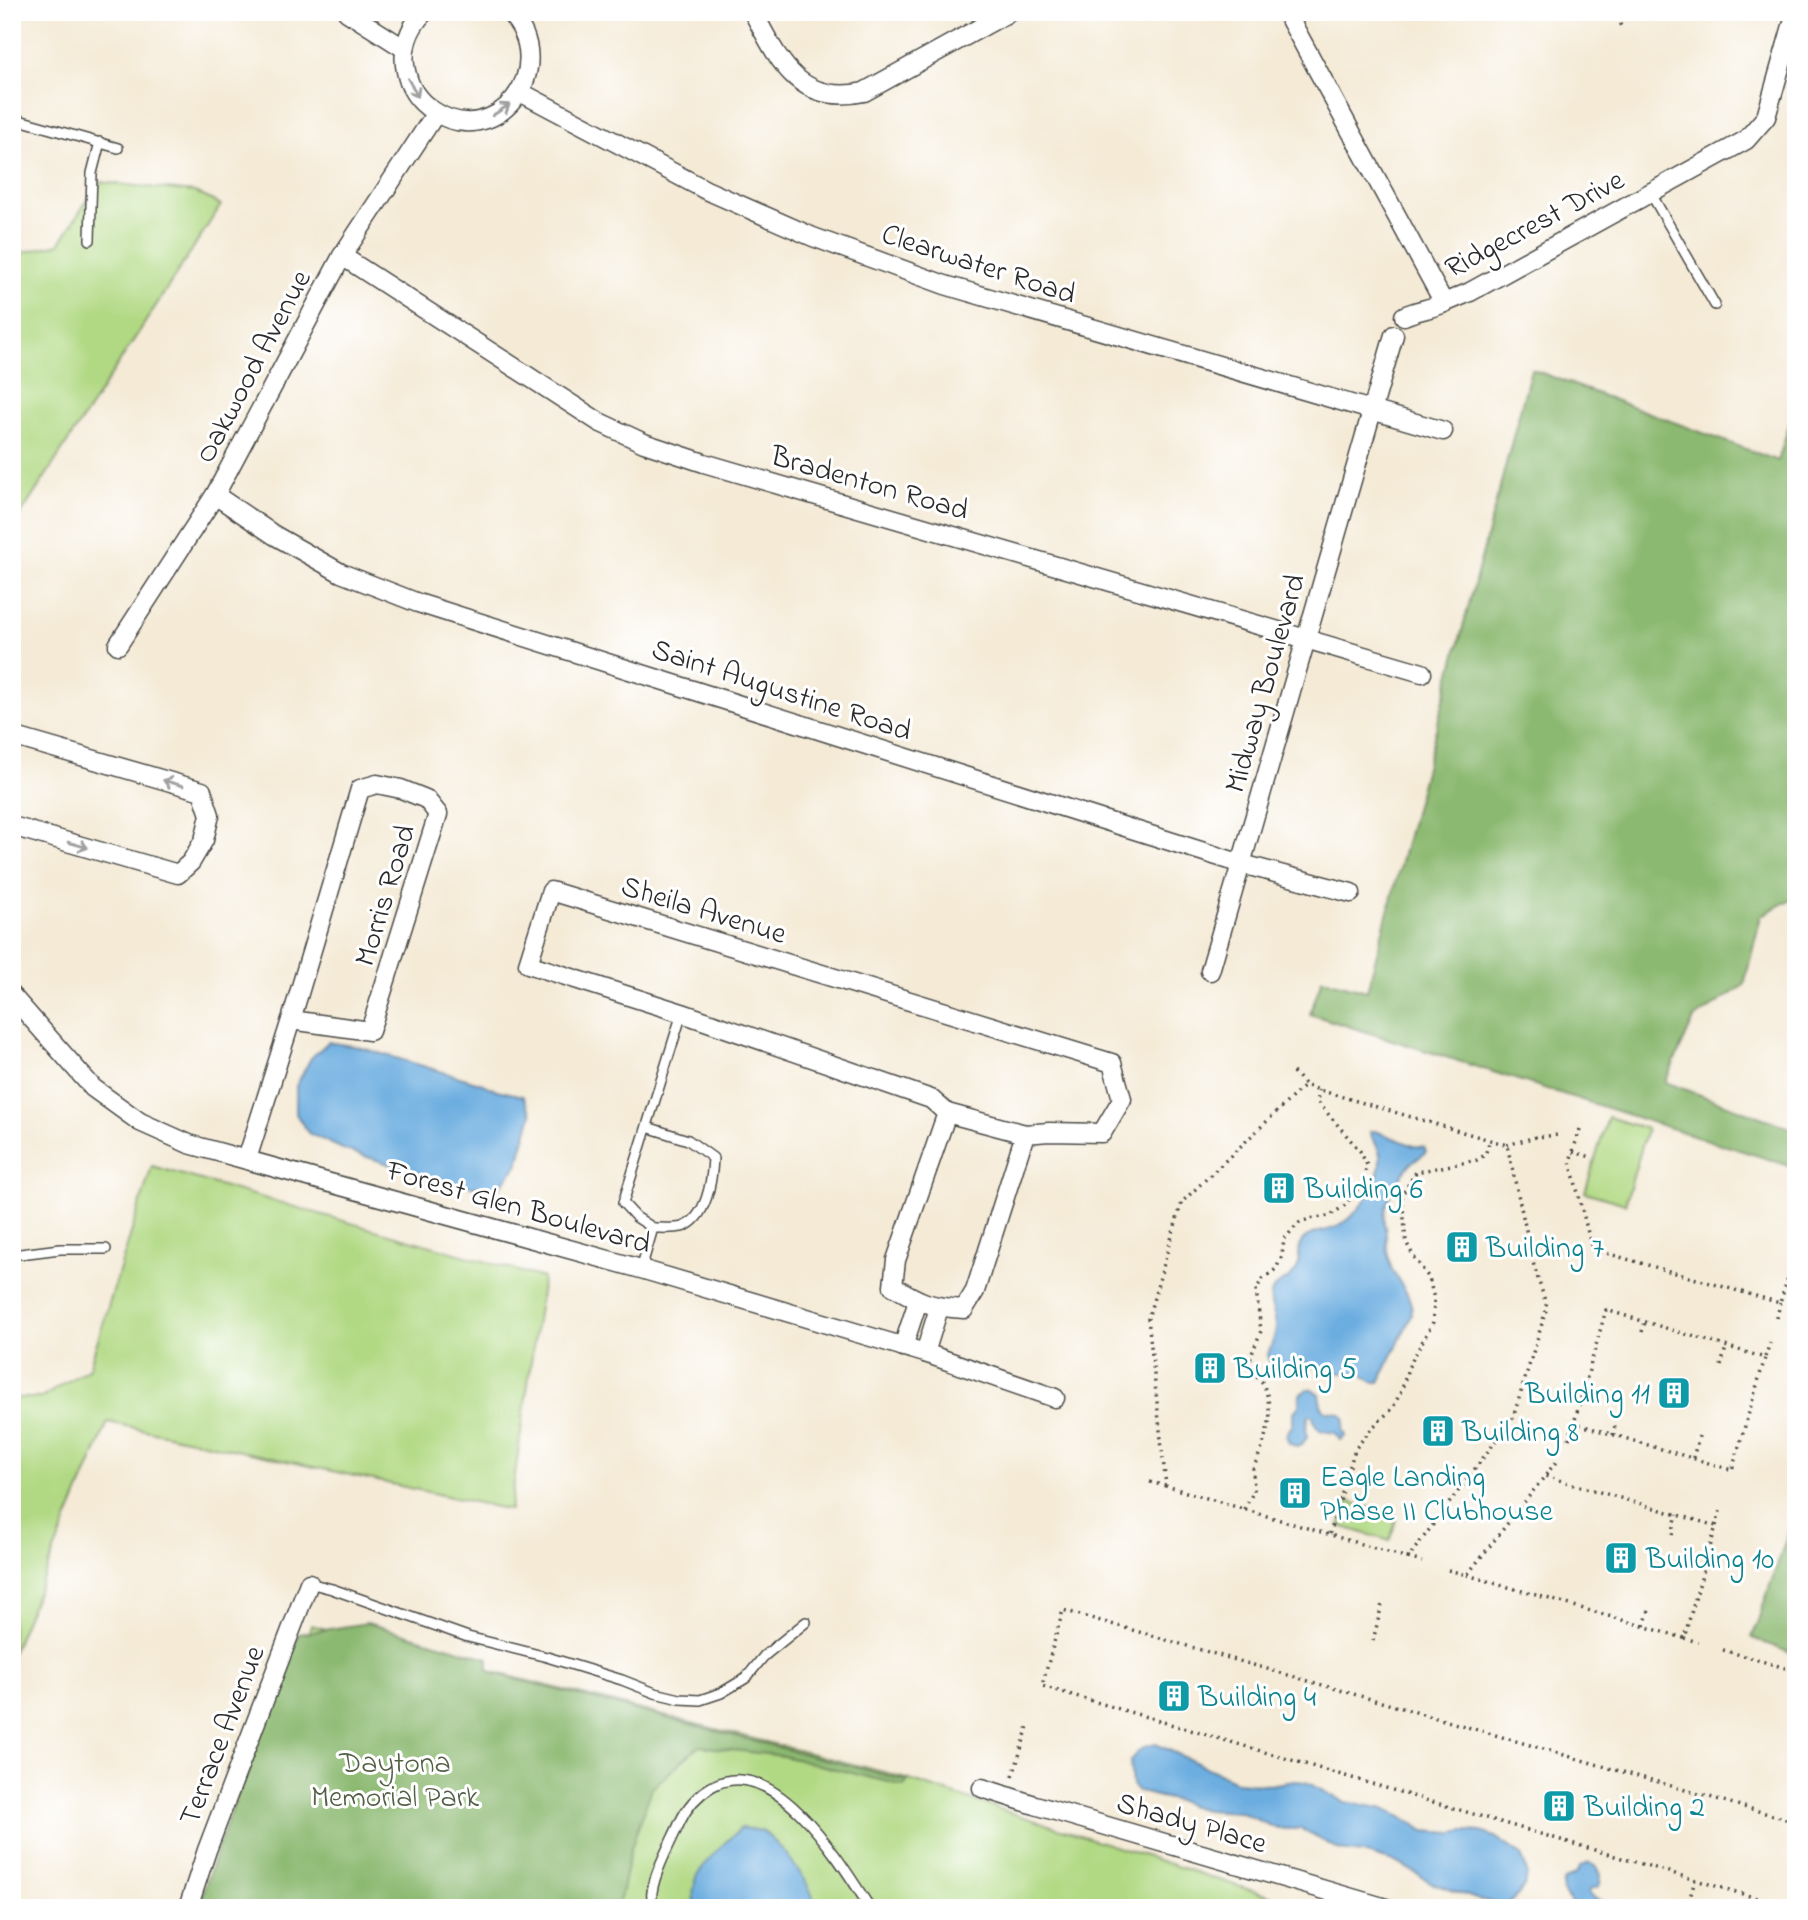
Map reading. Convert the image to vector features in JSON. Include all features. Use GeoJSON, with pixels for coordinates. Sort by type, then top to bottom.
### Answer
{"type":"FeatureCollection","features":[{"type":"Feature","properties":{"kind":"street"},"geometry":{"type":"LineString","coordinates":[[347,12],[405,48]]}},
{"type":"Feature","properties":{"kind":"street"},"geometry":{"type":"LineString","coordinates":[[424,12],[412,28],[405,48],[404,63],[411,86],[424,104],[436,113],[460,121],[486,118],[503,110],[520,92],[529,67],[529,49],[520,24],[509,12]]}},
{"type":"Feature","properties":{"kind":"street"},"geometry":{"type":"LineString","coordinates":[[754,12],[775,53],[795,78],[824,92],[843,95],[864,92],[980,19],[1009,12]]}},
{"type":"Feature","properties":{"kind":"street","name":"Ridgecrest Drive"},"geometry":{"type":"LineString","coordinates":[[1286,12],[1444,303],[1470,292],[1746,140],[1766,117],[1796,12]]}},
{"type":"Feature","properties":{"kind":"street","name":"Clearwater Road"},"geometry":{"type":"LineString","coordinates":[[520,92],[706,190],[813,237],[945,285],[1443,431]]}},
{"type":"Feature","properties":{"kind":"street","name":"Oakwood Avenue"},"geometry":{"type":"LineString","coordinates":[[118,645],[215,495],[342,256],[436,113]]}},
{"type":"Feature","properties":{"kind":"street","name":"Bradenton Road"},"geometry":{"type":"LineString","coordinates":[[342,256],[599,422],[644,443],[717,467],[1422,673]]}},
{"type":"Feature","properties":{"kind":"street"},"geometry":{"type":"LineString","coordinates":[[1404,316],[1444,303]]}},
{"type":"Feature","properties":{"kind":"street","name":"Midway Boulevard"},"geometry":{"type":"LineString","coordinates":[[1210,971],[1394,335]]}},
{"type":"Feature","properties":{"kind":"street","name":"Saint Augustine Road"},"geometry":{"type":"LineString","coordinates":[[215,495],[274,535],[341,573],[418,603],[1242,864],[1351,893]]}},
{"type":"Feature","properties":{"kind":"street"},"geometry":{"type":"LineString","coordinates":[[12,736],[202,791],[209,815],[204,840],[191,862],[178,874],[12,827]]}},
{"type":"Feature","properties":{"kind":"street","name":"Morris Road"},"geometry":{"type":"LineString","coordinates":[[247,1160],[359,789],[377,784],[401,789],[426,799],[438,814],[370,1031],[291,1020]]}},
{"type":"Feature","properties":{"kind":"street","name":"Sheila Avenue"},"geometry":{"type":"LineString","coordinates":[[551,891],[1112,1063],[1122,1099],[1102,1133],[1025,1134],[947,1113],[931,1099],[682,1013],[528,964],[551,891]]}},
{"type":"Feature","properties":{"kind":"street","name":"Forest Glen Boulevard"},"geometry":{"type":"LineString","coordinates":[[12,996],[93,1088],[140,1122],[189,1144],[641,1269],[925,1353],[1055,1398]]}},
{"type":"Feature","properties":{"kind":"street"},"geometry":{"type":"LineString","coordinates":[[947,1113],[896,1260],[893,1286],[918,1301],[939,1308],[964,1310],[975,1291],[1025,1134]]}},
{"type":"Feature","properties":{"kind":"street"},"geometry":{"type":"LineString","coordinates":[[903,1347],[918,1301]]}},
{"type":"Feature","properties":{"kind":"street"},"geometry":{"type":"LineString","coordinates":[[925,1353],[939,1308]]}},
{"type":"Feature","properties":{"kind":"street","name":"Terrace Avenue"},"geometry":{"type":"LineString","coordinates":[[188,1908],[207,1850],[309,1583]]}},
{"type":"Feature","properties":{"kind":"street","name":"Shady Place"},"geometry":{"type":"LineString","coordinates":[[982,1788],[1386,1908]]}},
{"type":"Feature","properties":{"kind":"lane"},"geometry":{"type":"LineString","coordinates":[[12,118],[118,148]]}},
{"type":"Feature","properties":{"kind":"lane"},"geometry":{"type":"LineString","coordinates":[[90,240],[92,173],[100,142]]}},
{"type":"Feature","properties":{"kind":"lane"},"geometry":{"type":"LineString","coordinates":[[1650,192],[1715,305]]}},
{"type":"Feature","properties":{"kind":"lane"},"geometry":{"type":"LineString","coordinates":[[647,1126],[688,1140],[713,1158],[711,1185],[697,1217],[682,1227],[653,1228],[636,1217],[623,1203],[682,1013]]}},
{"type":"Feature","properties":{"kind":"lane"},"geometry":{"type":"LineString","coordinates":[[641,1269],[653,1228]]}},
{"type":"Feature","properties":{"kind":"lane"},"geometry":{"type":"LineString","coordinates":[[12,1255],[60,1249],[106,1249]]}},
{"type":"Feature","properties":{"kind":"lane"},"geometry":{"type":"LineString","coordinates":[[309,1583],[332,1588],[468,1637],[547,1657],[680,1699],[700,1700],[721,1693],[746,1678],[764,1656],[806,1622]]}},
{"type":"Feature","properties":{"kind":"lane"},"geometry":{"type":"LineString","coordinates":[[653,1908],[652,1891],[685,1810],[699,1794],[722,1781],[744,1779],[768,1789],[791,1804],[811,1825],[870,1908]]}},
{"type":"Feature","properties":{"kind":"lane"},"geometry":{"type":"LineString","coordinates":[[998,1908],[1009,1903],[1020,1905]]}},
{"type":"Feature","properties":{"kind":"path"},"geometry":{"type":"LineString","coordinates":[[1616,18],[1620,26]]}},
{"type":"Feature","properties":{"kind":"path"},"geometry":{"type":"LineString","coordinates":[[1293,1072],[1305,1085],[1319,1090],[1507,1145],[1536,1137],[1559,1135]]}},
{"type":"Feature","properties":{"kind":"path"},"geometry":{"type":"LineString","coordinates":[[1166,1486],[1148,1318],[1182,1202],[1305,1085]]}},
{"type":"Feature","properties":{"kind":"path"},"geometry":{"type":"LineString","coordinates":[[1244,1509],[1254,1491],[1253,1469],[1270,1419],[1264,1383],[1250,1368],[1251,1356],[1261,1331],[1256,1289],[1263,1279],[1276,1269],[1282,1256],[1284,1238],[1299,1223],[1329,1216],[1344,1206],[1362,1184],[1367,1165],[1360,1151],[1317,1101],[1319,1090]]}},
{"type":"Feature","properties":{"kind":"path"},"geometry":{"type":"LineString","coordinates":[[1580,1129],[1570,1161],[1592,1249],[1780,1303]]}},
{"type":"Feature","properties":{"kind":"path"},"geometry":{"type":"LineString","coordinates":[[1329,1534],[1355,1448],[1393,1408],[1408,1368],[1433,1322],[1434,1298],[1429,1278],[1406,1242],[1402,1195],[1416,1172],[1477,1160],[1485,1155],[1490,1140]]}},
{"type":"Feature","properties":{"kind":"path"},"geometry":{"type":"LineString","coordinates":[[1408,1558],[1513,1418],[1547,1307],[1534,1266],[1507,1145]]}},
{"type":"Feature","properties":{"kind":"path"},"geometry":{"type":"LineString","coordinates":[[1573,1152],[1591,1157]]}},
{"type":"Feature","properties":{"kind":"path"},"geometry":{"type":"LineString","coordinates":[[1777,1318],[1796,1252]]}},
{"type":"Feature","properties":{"kind":"path"},"geometry":{"type":"LineString","coordinates":[[1569,1438],[1606,1310],[1765,1358]]}},
{"type":"Feature","properties":{"kind":"path"},"geometry":{"type":"LineString","coordinates":[[1642,1332],[1646,1322]]}},
{"type":"Feature","properties":{"kind":"path"},"geometry":{"type":"LineString","coordinates":[[1574,1423],[1732,1470],[1770,1343]]}},
{"type":"Feature","properties":{"kind":"path"},"geometry":{"type":"LineString","coordinates":[[1720,1366],[1726,1347]]}},
{"type":"Feature","properties":{"kind":"path"},"geometry":{"type":"LineString","coordinates":[[1613,1434],[1615,1426]]}},
{"type":"Feature","properties":{"kind":"path"},"geometry":{"type":"LineString","coordinates":[[1693,1458],[1699,1436]]}},
{"type":"Feature","properties":{"kind":"path"},"geometry":{"type":"LineString","coordinates":[[1467,1576],[1556,1462]]}},
{"type":"Feature","properties":{"kind":"path"},"geometry":{"type":"LineString","coordinates":[[1545,1476],[1716,1526]]}},
{"type":"Feature","properties":{"kind":"path"},"geometry":{"type":"LineString","coordinates":[[1150,1482],[1422,1562]]}},
{"type":"Feature","properties":{"kind":"path"},"geometry":{"type":"LineString","coordinates":[[1684,1638],[1720,1511]]}},
{"type":"Feature","properties":{"kind":"path"},"geometry":{"type":"LineString","coordinates":[[1672,1535],[1677,1514]]}},
{"type":"Feature","properties":{"kind":"path"},"geometry":{"type":"LineString","coordinates":[[1448,1570],[1698,1642]]}},
{"type":"Feature","properties":{"kind":"path"},"geometry":{"type":"LineString","coordinates":[[1562,1603],[1564,1597]]}},
{"type":"Feature","properties":{"kind":"path"},"geometry":{"type":"LineString","coordinates":[[1373,1641],[1382,1604]]}},
{"type":"Feature","properties":{"kind":"path"},"geometry":{"type":"LineString","coordinates":[[1644,1626],[1650,1607]]}},
{"type":"Feature","properties":{"kind":"path"},"geometry":{"type":"LineString","coordinates":[[1790,1908],[1042,1686],[1063,1610],[1796,1822]]}},
{"type":"Feature","properties":{"kind":"path"},"geometry":{"type":"LineString","coordinates":[[1723,1650],[1796,1671]]}},
{"type":"Feature","properties":{"kind":"path"},"geometry":{"type":"LineString","coordinates":[[1013,1776],[1028,1726]]}},
{"type":"Feature","properties":{"kind":"path"},"geometry":{"type":"LineString","coordinates":[[1687,1908],[1695,1880]]}},
{"type":"Feature","properties":{"kind":"green space"},"geometry":{"type":"Polygon","coordinates":[[[99,182],[195,192],[221,205],[12,528],[12,255],[59,244],[99,182]]]}},
{"type":"Feature","properties":{"kind":"green space"},"geometry":{"type":"Polygon","coordinates":[[[1531,369],[1778,461],[1796,402],[1796,896],[1761,916],[1744,985],[1694,1019],[1665,1082],[1796,1130],[1796,1168],[1310,1014],[1322,979],[1367,991],[1531,369]]]}},
{"type":"Feature","properties":{"kind":"green space"},"geometry":{"type":"Polygon","coordinates":[[[1608,1117],[1647,1129],[1625,1204],[1585,1192],[1608,1117]]]}},
{"type":"Feature","properties":{"kind":"green space"},"geometry":{"type":"Polygon","coordinates":[[[152,1166],[543,1278],[510,1510],[108,1422],[12,1653],[12,1398],[41,1398],[89,1368],[152,1166]]]}},
{"type":"Feature","properties":{"kind":"green space"},"geometry":{"type":"Polygon","coordinates":[[[1348,1501],[1397,1516],[1390,1541],[1340,1526],[1348,1501]]]}},
{"type":"Feature","properties":{"kind":"green space"},"geometry":{"type":"Polygon","coordinates":[[[1796,1510],[1796,1655],[1752,1638],[1796,1510]]]}},
{"type":"Feature","properties":{"kind":"green space"},"geometry":{"type":"Polygon","coordinates":[[[367,1623],[488,1658],[488,1670],[493,1673],[908,1781],[904,1786],[783,1756],[699,1746],[652,1788],[631,1848],[618,1908],[198,1908],[216,1852],[299,1634],[367,1623]]]}},
{"type":"Feature","properties":{"kind":"green space","name":"Daytona Memorial Park"},"geometry":{"type":"Polygon","coordinates":[[[311,1625],[891,1774],[1306,1908],[211,1908],[311,1625]]]}},
{"type":"Feature","properties":{"kind":"water"},"geometry":{"type":"Polygon","coordinates":[[[328,1042],[359,1047],[523,1096],[532,1114],[517,1166],[499,1188],[455,1185],[345,1150],[308,1133],[296,1114],[296,1086],[311,1058],[328,1042]]]}},
{"type":"Feature","properties":{"kind":"water"},"geometry":{"type":"Polygon","coordinates":[[[1370,1131],[1424,1147],[1426,1151],[1410,1164],[1401,1177],[1388,1200],[1384,1216],[1390,1263],[1408,1295],[1412,1315],[1379,1382],[1373,1382],[1361,1374],[1328,1372],[1304,1362],[1279,1368],[1272,1366],[1267,1356],[1276,1330],[1271,1294],[1297,1269],[1304,1239],[1334,1228],[1362,1205],[1374,1185],[1380,1165],[1378,1148],[1370,1131]]]}},
{"type":"Feature","properties":{"kind":"water"},"geometry":{"type":"Polygon","coordinates":[[[1308,1389],[1319,1394],[1321,1405],[1326,1412],[1339,1413],[1344,1417],[1343,1430],[1346,1436],[1340,1440],[1336,1433],[1320,1430],[1315,1425],[1313,1416],[1309,1415],[1307,1437],[1303,1444],[1297,1447],[1289,1443],[1286,1435],[1293,1424],[1293,1413],[1299,1406],[1300,1394],[1308,1389]]]}},
{"type":"Feature","properties":{"kind":"water"},"geometry":{"type":"Polygon","coordinates":[[[1156,1744],[1238,1782],[1269,1785],[1306,1782],[1344,1802],[1381,1808],[1424,1831],[1481,1832],[1495,1837],[1521,1855],[1527,1874],[1525,1886],[1509,1903],[1482,1901],[1434,1884],[1400,1864],[1363,1853],[1340,1850],[1301,1829],[1278,1829],[1240,1812],[1205,1810],[1139,1792],[1132,1785],[1130,1761],[1141,1750],[1156,1744]]]}},
{"type":"Feature","properties":{"kind":"water"},"geometry":{"type":"Polygon","coordinates":[[[741,1828],[763,1831],[784,1851],[805,1880],[818,1908],[696,1908],[693,1896],[699,1873],[714,1853],[741,1828]]]}},
{"type":"Feature","properties":{"kind":"water"},"geometry":{"type":"Polygon","coordinates":[[[1588,1863],[1597,1867],[1601,1874],[1600,1885],[1596,1889],[1590,1889],[1589,1894],[1604,1902],[1608,1908],[1575,1908],[1563,1892],[1564,1880],[1588,1863]]]}},
{"type":"Feature","properties":{"kind":"place","name":"Building 6"},"geometry":{"type":"Point","coordinates":[1279,1188]}},
{"type":"Feature","properties":{"kind":"place","name":"Building 7"},"geometry":{"type":"Point","coordinates":[1462,1247]}},
{"type":"Feature","properties":{"kind":"place","name":"Building 5"},"geometry":{"type":"Point","coordinates":[1210,1368]}},
{"type":"Feature","properties":{"kind":"place","name":"Building 11"},"geometry":{"type":"Point","coordinates":[1674,1393]}},
{"type":"Feature","properties":{"kind":"place","name":"Building 8"},"geometry":{"type":"Point","coordinates":[1438,1431]}},
{"type":"Feature","properties":{"kind":"place","name":"Eagle Landing Phase II Clubhouse"},"geometry":{"type":"Point","coordinates":[1295,1493]}},
{"type":"Feature","properties":{"kind":"place","name":"Building 10"},"geometry":{"type":"Point","coordinates":[1621,1558]}},
{"type":"Feature","properties":{"kind":"place","name":"Building 4"},"geometry":{"type":"Point","coordinates":[1174,1696]}},
{"type":"Feature","properties":{"kind":"place","name":"Building 2"},"geometry":{"type":"Point","coordinates":[1559,1806]}}]}
